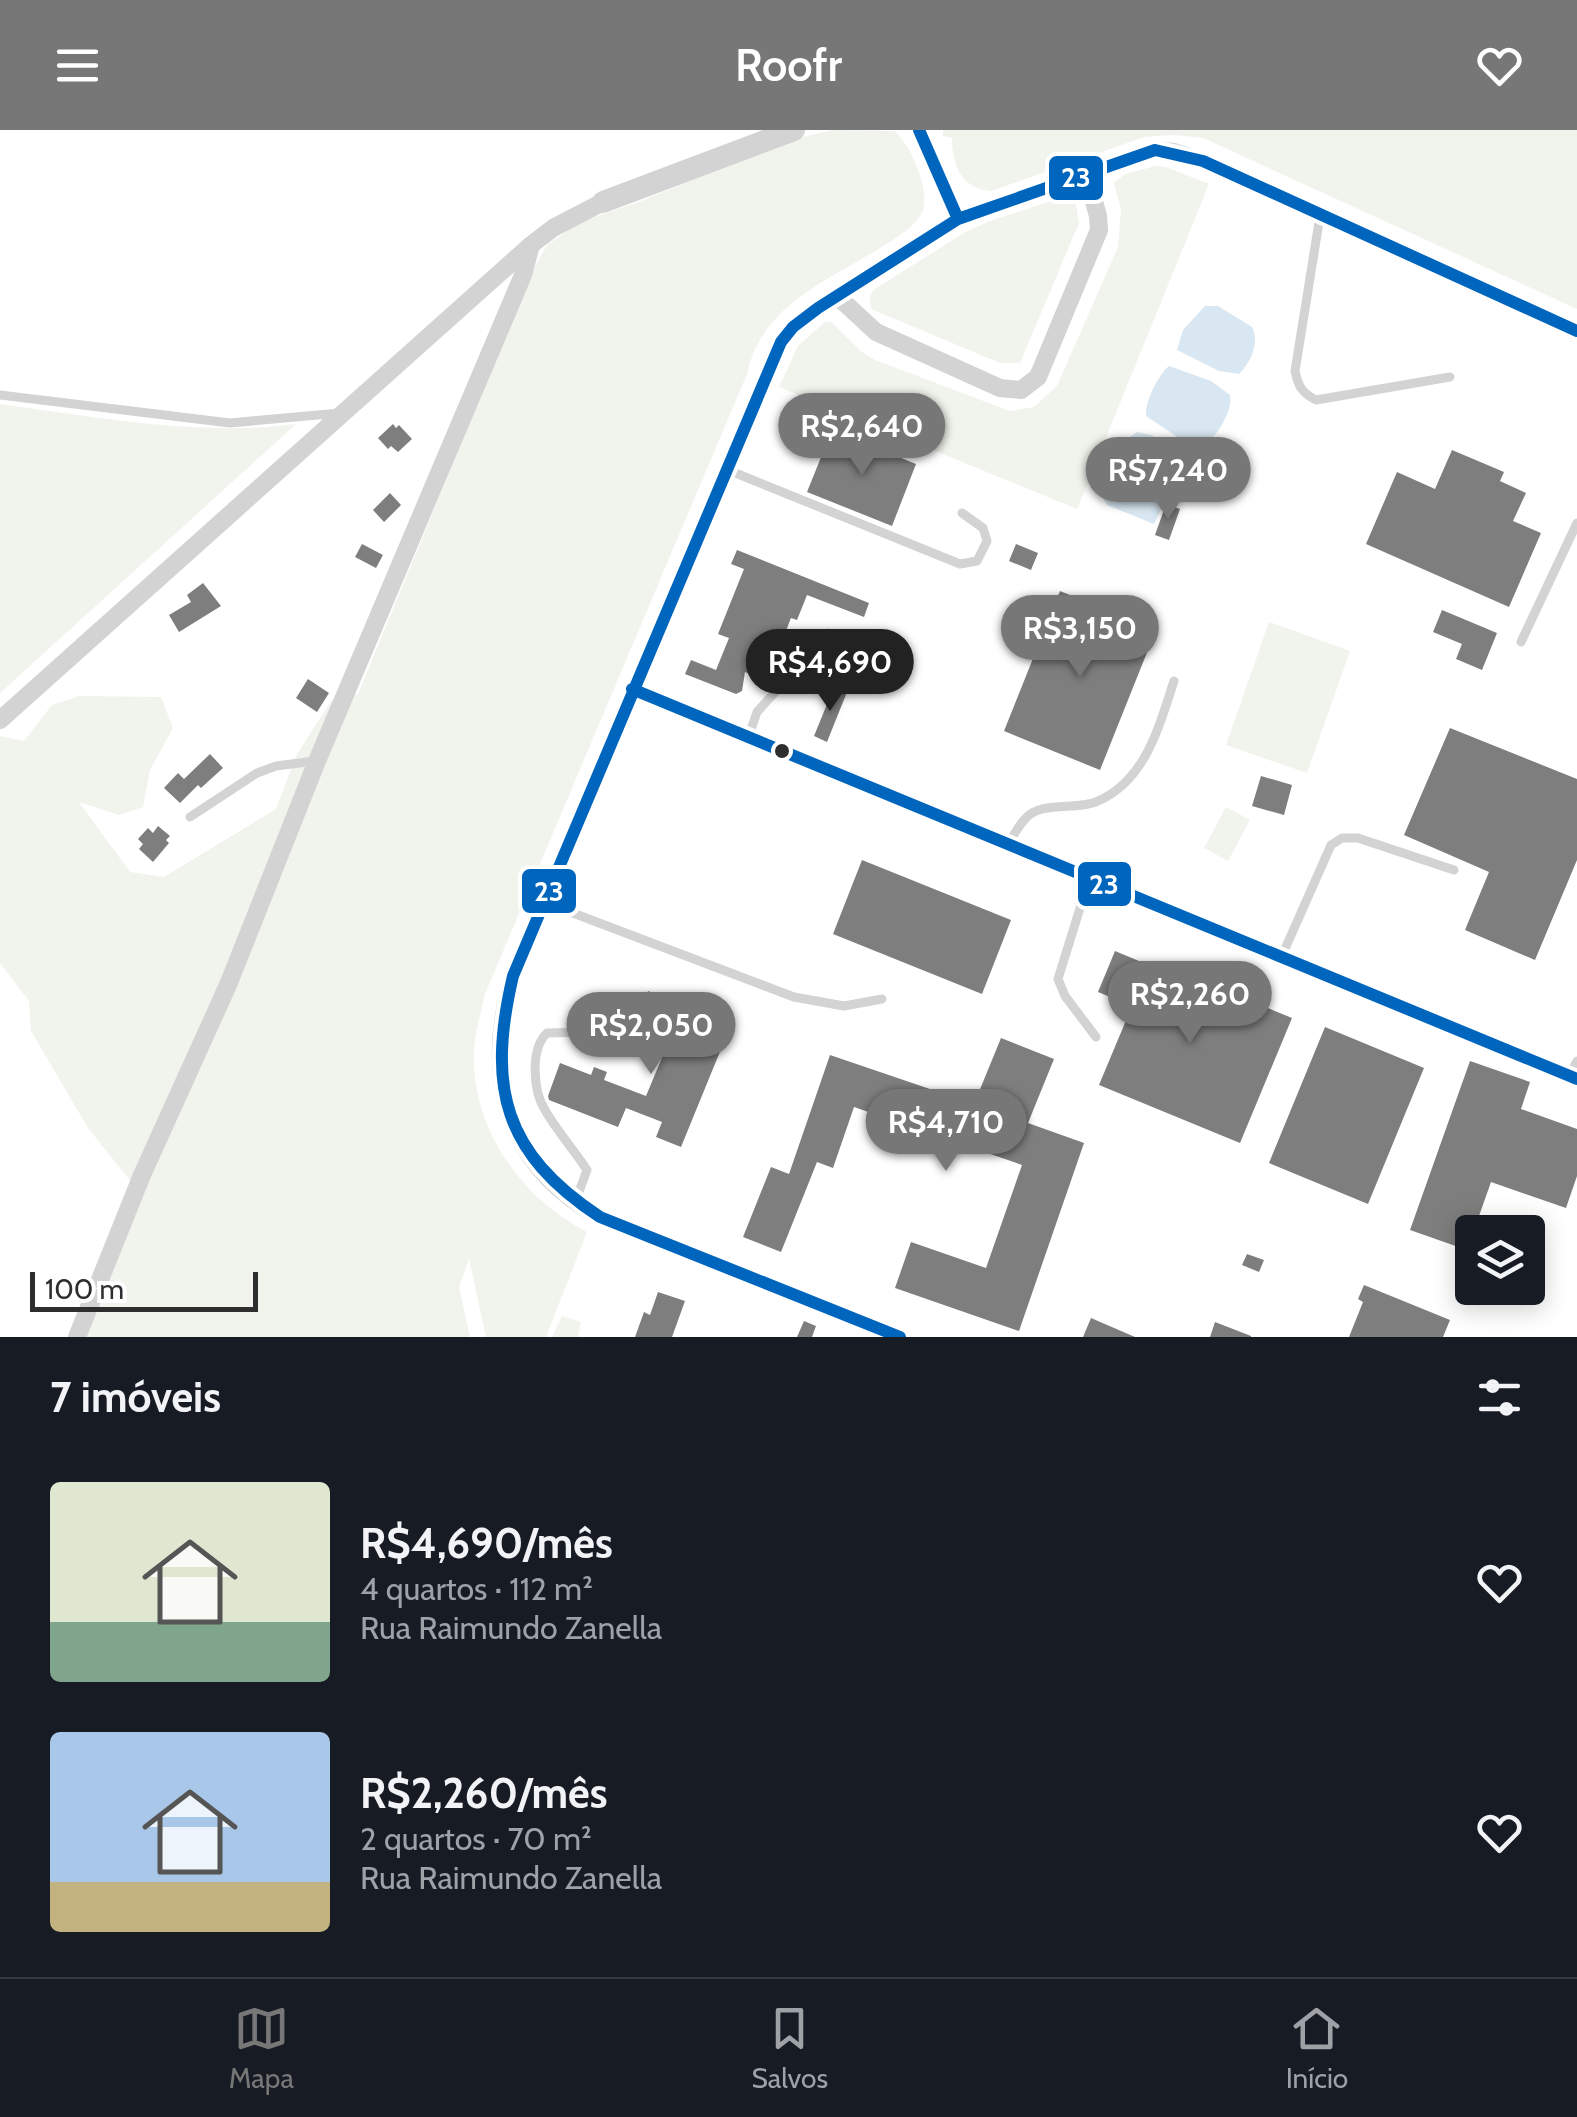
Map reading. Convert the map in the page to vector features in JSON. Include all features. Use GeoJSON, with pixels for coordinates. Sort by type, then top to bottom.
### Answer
{"type":"FeatureCollection","features":[{"type":"Feature","properties":{"kind":"street"},"geometry":{"type":"LineString","coordinates":[[0,720],[553,228],[603,202],[794,130]]}},
{"type":"Feature","properties":{"kind":"street"},"geometry":{"type":"LineString","coordinates":[[919,130],[958,219]]}},
{"type":"Feature","properties":{"kind":"street"},"geometry":{"type":"LineString","coordinates":[[900,1337],[575,1203],[542,1172],[519,1138],[505,1098],[500,1067],[504,1009],[544,902],[781,342],[793,327],[837,296],[958,219],[1155,150],[1202,161],[1577,331]]}},
{"type":"Feature","properties":{"kind":"street"},"geometry":{"type":"LineString","coordinates":[[837,296],[876,332],[1000,388],[1021,390],[1038,377],[1099,230],[1086,173]]}},
{"type":"Feature","properties":{"kind":"street"},"geometry":{"type":"LineString","coordinates":[[78,1337],[142,1175],[228,985],[317,761],[524,275],[531,245]]}},
{"type":"Feature","properties":{"kind":"street"},"geometry":{"type":"LineString","coordinates":[[632,689],[1281,958],[1574,1072]]}},
{"type":"Feature","properties":{"kind":"lane"},"geometry":{"type":"LineString","coordinates":[[1320,216],[1296,371],[1298,385],[1305,395],[1316,400],[1450,377]]}},
{"type":"Feature","properties":{"kind":"lane"},"geometry":{"type":"LineString","coordinates":[[0,395],[230,423],[342,413]]}},
{"type":"Feature","properties":{"kind":"lane"},"geometry":{"type":"LineString","coordinates":[[726,469],[968,564],[977,561],[988,541],[983,528],[962,514]]}},
{"type":"Feature","properties":{"kind":"lane"},"geometry":{"type":"LineString","coordinates":[[1521,642],[1577,523]]}},
{"type":"Feature","properties":{"kind":"lane"},"geometry":{"type":"LineString","coordinates":[[748,738],[757,712],[828,633]]}},
{"type":"Feature","properties":{"kind":"lane"},"geometry":{"type":"LineString","coordinates":[[1008,845],[1025,818],[1035,810],[1096,803],[1123,786],[1153,745],[1174,681]]}},
{"type":"Feature","properties":{"kind":"lane"},"geometry":{"type":"LineString","coordinates":[[190,817],[258,773],[276,766],[317,761]]}},
{"type":"Feature","properties":{"kind":"lane"},"geometry":{"type":"LineString","coordinates":[[1281,958],[1331,845],[1342,838],[1358,838],[1454,870]]}},
{"type":"Feature","properties":{"kind":"lane"},"geometry":{"type":"LineString","coordinates":[[1090,879],[1058,979],[1065,996],[1096,1037]]}},
{"type":"Feature","properties":{"kind":"lane"},"geometry":{"type":"LineString","coordinates":[[544,902],[794,998],[844,1006],[882,999]]}},
{"type":"Feature","properties":{"kind":"lane"},"geometry":{"type":"LineString","coordinates":[[575,1203],[587,1170],[542,1107],[536,1050],[546,1033],[587,1032]]}},
{"type":"Feature","properties":{"kind":"shaded area"},"geometry":{"type":"Polygon","coordinates":[[[832,130],[895,131],[919,172],[924,207],[916,221],[900,235],[797,299],[780,314],[754,351],[485,994],[474,1055],[484,1117],[508,1163],[525,1184],[564,1219],[587,1232],[546,1337],[486,1337],[469,1259],[459,1287],[470,1337],[72,1337],[136,1188],[88,1128],[31,1031],[29,1001],[0,963],[0,736],[24,741],[52,705],[79,696],[161,697],[173,728],[150,770],[143,807],[119,815],[79,802],[130,872],[164,877],[276,809],[297,754],[332,700],[358,694],[532,272],[547,245],[580,222],[787,141],[832,130]]]}},
{"type":"Feature","properties":{"kind":"shaded area"},"geometry":{"type":"Polygon","coordinates":[[[943,130],[1577,130],[1577,309],[1203,138],[1144,137],[991,191],[972,186],[960,174],[952,138],[943,136],[943,130]]]}},
{"type":"Feature","properties":{"kind":"shaded area"},"geometry":{"type":"Polygon","coordinates":[[[1156,166],[1209,184],[1077,509],[779,387],[798,346],[825,322],[831,322],[875,360],[1010,411],[1034,407],[1057,386],[1118,247],[1121,210],[1114,183],[1125,174],[1156,166]]]}},
{"type":"Feature","properties":{"kind":"shaded area"},"geometry":{"type":"Polygon","coordinates":[[[1067,196],[1075,199],[1079,223],[1020,363],[1000,363],[871,309],[870,295],[875,289],[964,233],[1067,196]]]}},
{"type":"Feature","properties":{"kind":"shaded area"},"geometry":{"type":"Polygon","coordinates":[[[1205,306],[1218,306],[1252,327],[1253,352],[1239,374],[1219,371],[1177,350],[1183,330],[1205,306]]]}},
{"type":"Feature","properties":{"kind":"shaded area"},"geometry":{"type":"Polygon","coordinates":[[[1169,366],[1211,381],[1230,395],[1222,425],[1201,449],[1146,416],[1153,389],[1169,366]]]}},
{"type":"Feature","properties":{"kind":"shaded area"},"geometry":{"type":"Polygon","coordinates":[[[0,404],[186,427],[296,424],[0,693],[0,404]]]}},
{"type":"Feature","properties":{"kind":"shaded area"},"geometry":{"type":"Polygon","coordinates":[[[1137,432],[1151,435],[1185,458],[1154,524],[1107,505],[1101,494],[1131,436],[1137,432]]]}},
{"type":"Feature","properties":{"kind":"shaded area"},"geometry":{"type":"Polygon","coordinates":[[[1269,622],[1350,651],[1307,773],[1226,745],[1269,622]]]}},
{"type":"Feature","properties":{"kind":"shaded area"},"geometry":{"type":"Polygon","coordinates":[[[1226,807],[1250,820],[1228,861],[1204,848],[1226,807]]]}},
{"type":"Feature","properties":{"kind":"shaded area"},"geometry":{"type":"Polygon","coordinates":[[[562,1316],[581,1322],[578,1337],[552,1337],[562,1316]]]}},
{"type":"Feature","properties":{"kind":"building"},"geometry":{"type":"Polygon","coordinates":[[[393,424],[412,439],[398,452],[391,446],[388,449],[378,438],[393,424]]]}},
{"type":"Feature","properties":{"kind":"building"},"geometry":{"type":"Polygon","coordinates":[[[832,430],[916,464],[892,526],[807,492],[832,430]]]}},
{"type":"Feature","properties":{"kind":"building"},"geometry":{"type":"Polygon","coordinates":[[[1452,450],[1504,472],[1500,481],[1526,493],[1513,521],[1541,533],[1509,607],[1366,544],[1397,472],[1435,489],[1452,450]]]}},
{"type":"Feature","properties":{"kind":"building"},"geometry":{"type":"Polygon","coordinates":[[[390,493],[401,505],[384,522],[373,510],[390,493]]]}},
{"type":"Feature","properties":{"kind":"building"},"geometry":{"type":"Polygon","coordinates":[[[1166,504],[1180,509],[1169,540],[1155,535],[1166,504]]]}},
{"type":"Feature","properties":{"kind":"building"},"geometry":{"type":"Polygon","coordinates":[[[362,544],[383,555],[376,568],[355,557],[362,544]]]}},
{"type":"Feature","properties":{"kind":"building"},"geometry":{"type":"Polygon","coordinates":[[[1016,544],[1038,553],[1031,570],[1009,561],[1016,544]]]}},
{"type":"Feature","properties":{"kind":"building"},"geometry":{"type":"Polygon","coordinates":[[[737,550],[869,603],[864,617],[807,595],[797,620],[791,618],[766,681],[745,672],[742,691],[736,694],[685,674],[691,660],[716,670],[729,638],[718,634],[744,569],[731,564],[737,550]]]}},
{"type":"Feature","properties":{"kind":"building"},"geometry":{"type":"Polygon","coordinates":[[[203,583],[221,606],[179,632],[169,615],[191,602],[187,595],[203,583]]]}},
{"type":"Feature","properties":{"kind":"building"},"geometry":{"type":"Polygon","coordinates":[[[1060,591],[1156,630],[1100,770],[1004,731],[1060,591]]]}},
{"type":"Feature","properties":{"kind":"building"},"geometry":{"type":"Polygon","coordinates":[[[1442,610],[1497,633],[1482,670],[1456,659],[1462,644],[1433,632],[1442,610]]]}},
{"type":"Feature","properties":{"kind":"building"},"geometry":{"type":"Polygon","coordinates":[[[308,679],[329,693],[317,712],[296,698],[308,679]]]}},
{"type":"Feature","properties":{"kind":"building"},"geometry":{"type":"Polygon","coordinates":[[[834,687],[847,692],[827,742],[814,736],[834,687]]]}},
{"type":"Feature","properties":{"kind":"building"},"geometry":{"type":"Polygon","coordinates":[[[1450,728],[1577,779],[1577,860],[1535,960],[1465,930],[1489,872],[1404,835],[1450,728]]]}},
{"type":"Feature","properties":{"kind":"building"},"geometry":{"type":"Polygon","coordinates":[[[210,754],[223,768],[180,803],[164,788],[178,773],[184,779],[210,754]]]}},
{"type":"Feature","properties":{"kind":"building"},"geometry":{"type":"Polygon","coordinates":[[[1261,776],[1292,785],[1284,815],[1252,806],[1261,776]]]}},
{"type":"Feature","properties":{"kind":"building"},"geometry":{"type":"Polygon","coordinates":[[[158,826],[170,836],[153,862],[139,849],[143,844],[138,839],[148,828],[153,833],[158,826]]]}},
{"type":"Feature","properties":{"kind":"building"},"geometry":{"type":"Polygon","coordinates":[[[862,860],[1011,920],[982,994],[833,934],[862,860]]]}},
{"type":"Feature","properties":{"kind":"building"},"geometry":{"type":"Polygon","coordinates":[[[1115,951],[1163,971],[1166,966],[1292,1018],[1240,1143],[1099,1085],[1132,1006],[1098,992],[1115,951]]]}},
{"type":"Feature","properties":{"kind":"building"},"geometry":{"type":"Polygon","coordinates":[[[648,991],[675,1002],[672,1010],[728,1032],[681,1147],[656,1137],[662,1122],[626,1108],[618,1127],[549,1100],[548,1096],[560,1063],[591,1075],[594,1067],[607,1072],[604,1080],[646,1096],[674,1029],[639,1015],[648,991]]]}},
{"type":"Feature","properties":{"kind":"building"},"geometry":{"type":"Polygon","coordinates":[[[1325,1027],[1424,1068],[1368,1204],[1269,1163],[1325,1027]]]}},
{"type":"Feature","properties":{"kind":"building"},"geometry":{"type":"Polygon","coordinates":[[[1001,1038],[1054,1059],[1028,1123],[1084,1143],[1019,1331],[895,1288],[911,1242],[986,1268],[1022,1165],[854,1107],[833,1168],[817,1162],[781,1252],[743,1237],[771,1167],[789,1174],[830,1055],[974,1104],[1001,1038]]]}},
{"type":"Feature","properties":{"kind":"building"},"geometry":{"type":"Polygon","coordinates":[[[1470,1061],[1530,1082],[1521,1109],[1577,1129],[1577,1176],[1566,1208],[1491,1182],[1479,1215],[1455,1215],[1455,1246],[1410,1230],[1470,1061]]]}},
{"type":"Feature","properties":{"kind":"building"},"geometry":{"type":"Polygon","coordinates":[[[1247,1254],[1264,1260],[1259,1272],[1242,1265],[1247,1254]]]}},
{"type":"Feature","properties":{"kind":"building"},"geometry":{"type":"Polygon","coordinates":[[[1364,1285],[1450,1320],[1443,1337],[1349,1337],[1363,1302],[1358,1299],[1364,1285]]]}},
{"type":"Feature","properties":{"kind":"building"},"geometry":{"type":"Polygon","coordinates":[[[658,1292],[685,1301],[672,1337],[635,1337],[644,1312],[650,1315],[658,1292]]]}},
{"type":"Feature","properties":{"kind":"building"},"geometry":{"type":"Polygon","coordinates":[[[1091,1318],[1135,1337],[1083,1337],[1091,1318]]]}},
{"type":"Feature","properties":{"kind":"building"},"geometry":{"type":"Polygon","coordinates":[[[804,1321],[816,1326],[812,1337],[797,1337],[804,1321]]]}},
{"type":"Feature","properties":{"kind":"building"},"geometry":{"type":"Polygon","coordinates":[[[1215,1322],[1251,1336],[1251,1337],[1210,1337],[1215,1322]]]}},
{"type":"Feature","properties":{"kind":"transit line","name":"23"},"geometry":{"type":"LineString","coordinates":[[919,130],[958,219]]}},
{"type":"Feature","properties":{"kind":"transit line","name":"23"},"geometry":{"type":"LineString","coordinates":[[900,1337],[600,1217],[567,1193],[523,1142],[510,1114],[504,1084],[502,1051],[513,976],[781,342],[818,308],[958,219],[1155,150],[1203,161],[1577,331]]}},
{"type":"Feature","properties":{"kind":"transit line","name":"23"},"geometry":{"type":"LineString","coordinates":[[632,689],[1577,1079]]}}]}
